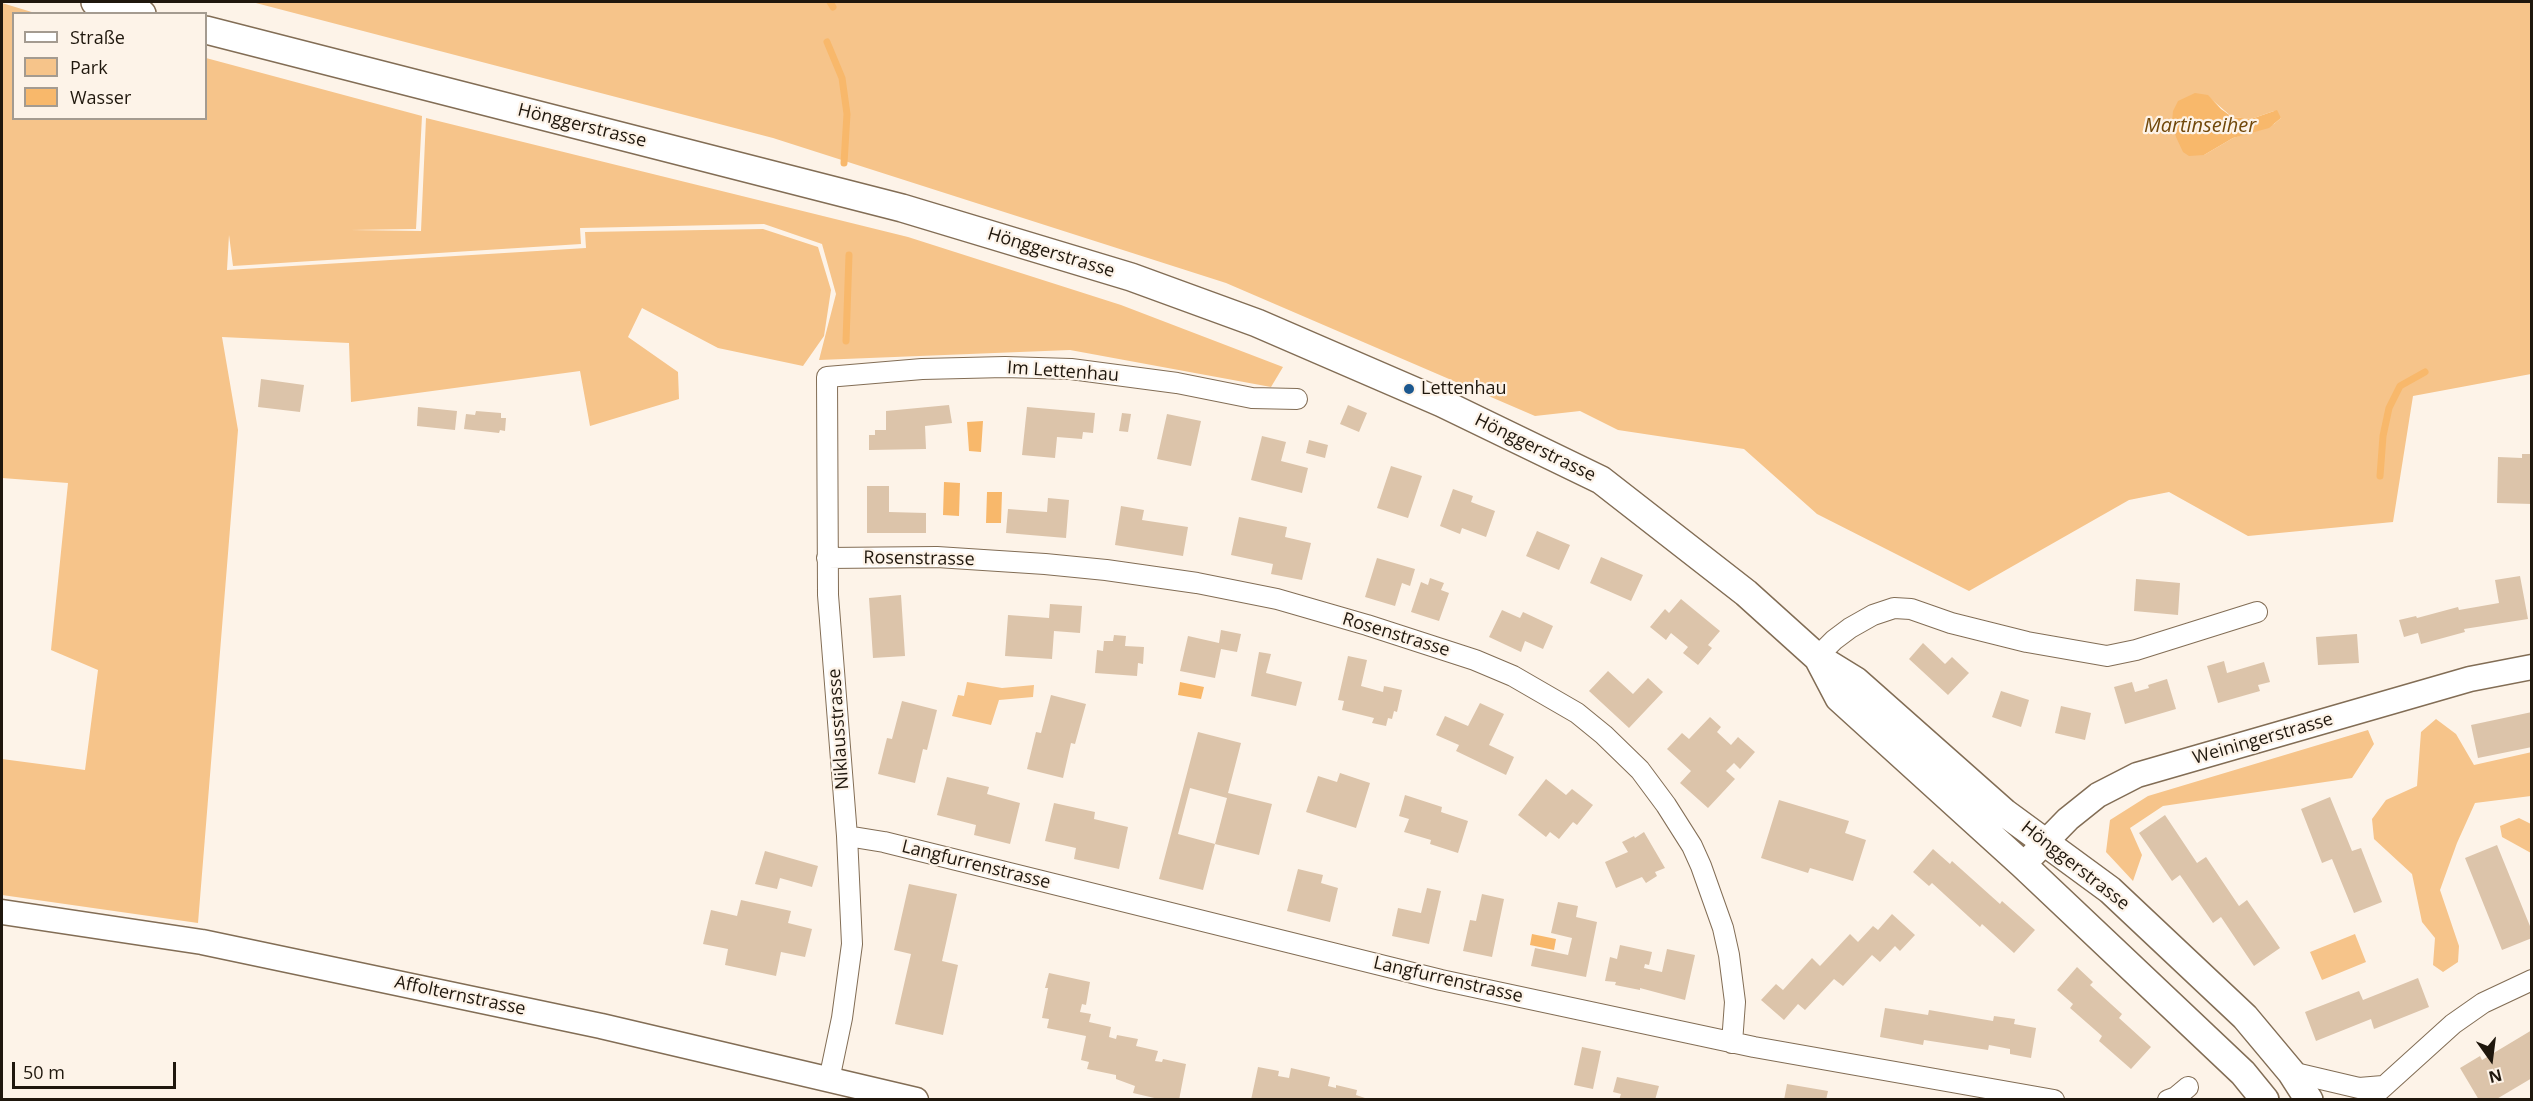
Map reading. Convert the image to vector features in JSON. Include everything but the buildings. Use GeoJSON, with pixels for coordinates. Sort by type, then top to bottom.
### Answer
{"type":"FeatureCollection","features":[{"type":"Feature","properties":{"kind":"main road"},"geometry":{"type":"LineString","coordinates":[[95,2],[134,12]]}},
{"type":"Feature","properties":{"kind":"main road","name":"Hönggerstrasse"},"geometry":{"type":"LineString","coordinates":[[207,30],[902,208],[1131,277],[1257,323],[1451,408],[1600,480],[1746,593],[1817,657],[1856,681],[2005,813],[2110,890],[2245,1017],[2291,1072],[2309,1100]]}},
{"type":"Feature","properties":{"kind":"main road","name":"Hönggerstrasse"},"geometry":{"type":"LineString","coordinates":[[1817,657],[1839,698],[2023,865],[2243,1073],[2265,1100]]}},
{"type":"Feature","properties":{"kind":"street","name":"Im Lettenhau"},"geometry":{"type":"LineString","coordinates":[[827,377],[922,369],[1005,367],[1071,369],[1177,383],[1252,398],[1297,399]]}},
{"type":"Feature","properties":{"kind":"street","name":"Niklausstrasse"},"geometry":{"type":"LineString","coordinates":[[827,377],[827,558],[847,836],[852,944],[842,1018],[829,1080]]}},
{"type":"Feature","properties":{"kind":"street","name":"Rosenstrasse"},"geometry":{"type":"LineString","coordinates":[[827,558],[937,557],[1045,564],[1197,583],[1277,599],[1367,625],[1475,660],[1513,676],[1568,708],[1604,735],[1640,770],[1692,846],[1720,920],[1729,955],[1735,1002],[1732,1042]]}},
{"type":"Feature","properties":{"kind":"street"},"geometry":{"type":"LineString","coordinates":[[1817,657],[1850,628],[1874,615],[1894,608],[1911,609],[1951,623],[2027,642],[2107,656],[2136,650],[2258,612]]}},
{"type":"Feature","properties":{"kind":"street","name":"Weiningerstrasse"},"geometry":{"type":"LineString","coordinates":[[2023,865],[2068,819],[2098,795],[2137,775],[2470,679],[2532,668]]}},
{"type":"Feature","properties":{"kind":"street","name":"Langfurrenstrasse"},"geometry":{"type":"LineString","coordinates":[[847,836],[884,842],[1441,980],[1732,1042],[2054,1100]]}},
{"type":"Feature","properties":{"kind":"street","name":"Affolternstrasse"},"geometry":{"type":"LineString","coordinates":[[2,912],[202,942],[601,1026],[916,1100]]}},
{"type":"Feature","properties":{"kind":"street"},"geometry":{"type":"LineString","coordinates":[[2291,1072],[2376,1093],[2453,1024],[2483,1003],[2532,980]]}},
{"type":"Feature","properties":{"kind":"street"},"geometry":{"type":"LineString","coordinates":[[2168,1100],[2176,1097],[2188,1087]]}},
{"type":"Feature","properties":{"kind":"green space"},"geometry":{"type":"Polygon","coordinates":[[[252,2],[2531,2],[2531,374],[2413,396],[2393,522],[2248,536],[2169,492],[2129,500],[1969,591],[1817,514],[1744,449],[1618,430],[1580,411],[1535,416],[1226,283],[773,138],[252,2]],[[2210,98],[2204,155],[2233,138],[2274,124],[2281,118],[2274,111],[2251,119],[2232,117],[2210,98]]]}},
{"type":"Feature","properties":{"kind":"green space"},"geometry":{"type":"Polygon","coordinates":[[[2,3],[32,12],[12,12],[12,120],[207,120],[207,58],[422,116],[416,229],[351,230],[421,231],[426,118],[908,237],[1121,305],[1283,367],[1271,387],[1070,350],[819,360],[836,294],[822,244],[764,224],[580,228],[581,244],[233,266],[229,235],[227,270],[586,248],[585,232],[763,229],[818,247],[831,290],[824,336],[803,366],[718,348],[642,308],[628,337],[678,372],[679,399],[590,426],[580,371],[351,402],[349,343],[222,337],[238,430],[198,923],[2,895],[2,759],[85,770],[98,670],[51,650],[68,483],[2,478],[2,3]]]}},
{"type":"Feature","properties":{"kind":"green space"},"geometry":{"type":"Polygon","coordinates":[[[967,682],[1002,688],[1034,685],[1033,697],[999,700],[991,725],[952,716],[958,695],[964,696],[967,682]]]}},
{"type":"Feature","properties":{"kind":"green space"},"geometry":{"type":"Polygon","coordinates":[[[2436,719],[2456,734],[2474,765],[2532,752],[2531,796],[2475,803],[2457,843],[2440,890],[2459,946],[2458,962],[2443,972],[2433,965],[2435,938],[2422,922],[2412,874],[2374,839],[2372,819],[2386,800],[2417,786],[2421,732],[2436,719]]]}},
{"type":"Feature","properties":{"kind":"green space"},"geometry":{"type":"Polygon","coordinates":[[[2368,730],[2374,744],[2352,778],[2163,806],[2130,828],[2142,855],[2133,881],[2106,852],[2110,820],[2148,796],[2368,730]]]}},
{"type":"Feature","properties":{"kind":"green space"},"geometry":{"type":"Polygon","coordinates":[[[2519,818],[2531,824],[2531,853],[2502,837],[2500,826],[2519,818]]]}},
{"type":"Feature","properties":{"kind":"green space"},"geometry":{"type":"Polygon","coordinates":[[[2355,934],[2366,962],[2322,980],[2310,952],[2355,934]]]}},
{"type":"Feature","properties":{"kind":"water","name":"Martinseiher"},"geometry":{"type":"Polygon","coordinates":[[[2195,93],[2208,95],[2232,117],[2251,119],[2277,110],[2281,118],[2269,128],[2233,138],[2204,155],[2189,156],[2183,152],[2176,137],[2172,122],[2173,111],[2178,101],[2195,93]]]}},
{"type":"Feature","properties":{"kind":"water"},"geometry":{"type":"Polygon","coordinates":[[[983,421],[981,452],[969,451],[967,422],[983,421]]]}},
{"type":"Feature","properties":{"kind":"water"},"geometry":{"type":"Polygon","coordinates":[[[944,482],[960,483],[959,516],[943,515],[944,482]]]}},
{"type":"Feature","properties":{"kind":"water"},"geometry":{"type":"Polygon","coordinates":[[[987,492],[1002,492],[1001,523],[986,523],[987,492]]]}},
{"type":"Feature","properties":{"kind":"water"},"geometry":{"type":"Polygon","coordinates":[[[1180,682],[1204,687],[1201,699],[1178,695],[1180,682]]]}},
{"type":"Feature","properties":{"kind":"water"},"geometry":{"type":"Polygon","coordinates":[[[1532,934],[1556,939],[1554,950],[1530,945],[1532,934]]]}},
{"type":"Feature","properties":{"kind":"waterway"},"geometry":{"type":"LineString","coordinates":[[830,2],[833,7]]}},
{"type":"Feature","properties":{"kind":"waterway"},"geometry":{"type":"LineString","coordinates":[[827,42],[842,78],[847,114],[844,163]]}},
{"type":"Feature","properties":{"kind":"waterway"},"geometry":{"type":"LineString","coordinates":[[846,341],[849,255]]}},
{"type":"Feature","properties":{"kind":"waterway"},"geometry":{"type":"LineString","coordinates":[[2380,476],[2383,436],[2389,408],[2400,386],[2425,372]]}},
{"type":"Feature","properties":{"kind":"place","name":"Lettenhau"},"geometry":{"type":"Point","coordinates":[1409,389]}}]}
